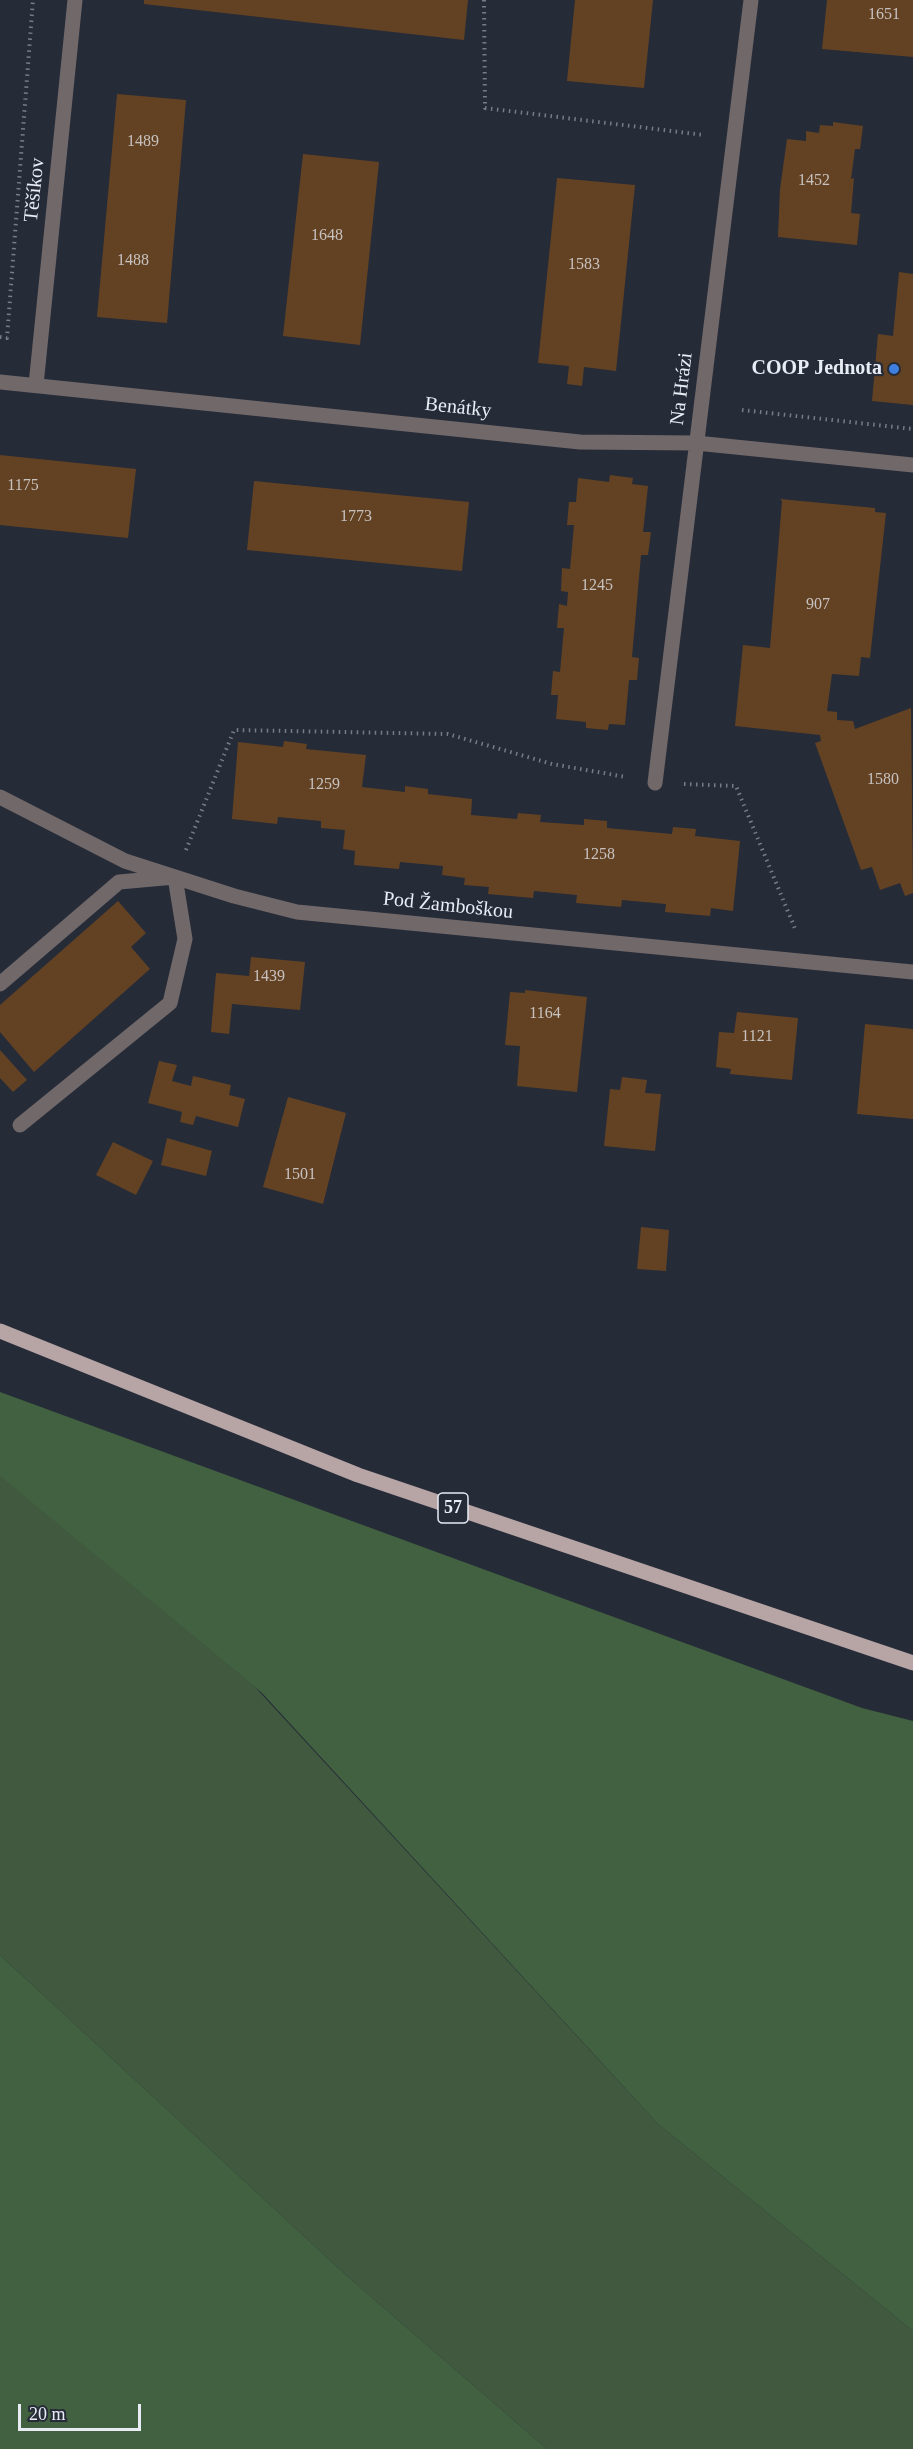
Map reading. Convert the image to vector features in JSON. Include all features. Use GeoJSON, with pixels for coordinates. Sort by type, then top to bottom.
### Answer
{"type":"FeatureCollection","features":[{"type":"Feature","properties":{"kind":"main road","name":"57"},"geometry":{"type":"LineString","coordinates":[[0,1331],[358,1475],[913,1664]]}},
{"type":"Feature","properties":{"kind":"street","name":"Těšíkov"},"geometry":{"type":"LineString","coordinates":[[36,385],[75,0]]}},
{"type":"Feature","properties":{"kind":"street","name":"Na Hrázi"},"geometry":{"type":"LineString","coordinates":[[655,783],[751,0]]}},
{"type":"Feature","properties":{"kind":"street","name":"Benátky"},"geometry":{"type":"LineString","coordinates":[[0,382],[580,442],[696,443],[913,465]]}},
{"type":"Feature","properties":{"kind":"street","name":"Pod Žamboškou"},"geometry":{"type":"LineString","coordinates":[[0,797],[125,861],[297,912],[913,972]]}},
{"type":"Feature","properties":{"kind":"street"},"geometry":{"type":"LineString","coordinates":[[0,984],[119,882],[175,877],[185,939],[170,1003],[20,1125]]}},
{"type":"Feature","properties":{"kind":"path"},"geometry":{"type":"LineString","coordinates":[[0,337],[7,338],[33,0]]}},
{"type":"Feature","properties":{"kind":"path"},"geometry":{"type":"LineString","coordinates":[[484,0],[485,108],[734,139]]}},
{"type":"Feature","properties":{"kind":"path"},"geometry":{"type":"LineString","coordinates":[[742,411],[913,429]]}},
{"type":"Feature","properties":{"kind":"path"},"geometry":{"type":"LineString","coordinates":[[175,877],[234,730],[448,734],[552,764],[655,783],[736,786],[809,962]]}},
{"type":"Feature","properties":{"kind":"green space"},"geometry":{"type":"Polygon","coordinates":[[[0,1392],[862,1708],[913,1721],[913,2331],[658,2124],[262,1693],[0,1476],[0,1392]]]}},
{"type":"Feature","properties":{"kind":"green space"},"geometry":{"type":"Polygon","coordinates":[[[0,1475],[255,1687],[658,2124],[913,2331],[913,2449],[547,2449],[347,2276],[0,1955],[0,1475]]]}},
{"type":"Feature","properties":{"kind":"green space"},"geometry":{"type":"Polygon","coordinates":[[[0,1955],[347,2276],[547,2449],[0,2449],[0,1955]]]}},
{"type":"Feature","properties":{"kind":"building"},"geometry":{"type":"Polygon","coordinates":[[[144,0],[468,0],[464,40],[144,4],[144,0]]]}},
{"type":"Feature","properties":{"kind":"building"},"geometry":{"type":"Polygon","coordinates":[[[575,0],[653,0],[644,88],[567,81],[575,0]]]}},
{"type":"Feature","properties":{"kind":"building"},"geometry":{"type":"Polygon","coordinates":[[[827,0],[913,0],[913,57],[822,49],[827,0]]]}},
{"type":"Feature","properties":{"kind":"building"},"geometry":{"type":"Polygon","coordinates":[[[117,94],[186,100],[167,323],[97,317],[117,94]]]}},
{"type":"Feature","properties":{"kind":"building"},"geometry":{"type":"Polygon","coordinates":[[[833,122],[863,126],[860,149],[855,149],[851,179],[854,178],[851,213],[860,214],[857,245],[778,237],[780,189],[787,139],[806,141],[806,131],[819,133],[820,125],[833,126],[833,122]]]}},
{"type":"Feature","properties":{"kind":"building"},"geometry":{"type":"Polygon","coordinates":[[[303,154],[379,162],[360,345],[283,336],[303,154]]]}},
{"type":"Feature","properties":{"kind":"building"},"geometry":{"type":"Polygon","coordinates":[[[557,178],[635,185],[616,371],[584,367],[582,386],[567,384],[569,366],[538,363],[557,178]]]}},
{"type":"Feature","properties":{"kind":"building","name":"COOP Jednota"},"geometry":{"type":"Polygon","coordinates":[[[899,272],[913,274],[913,405],[872,401],[878,334],[893,336],[899,272]]]}},
{"type":"Feature","properties":{"kind":"building"},"geometry":{"type":"Polygon","coordinates":[[[0,455],[136,469],[128,538],[0,525],[0,455]]]}},
{"type":"Feature","properties":{"kind":"building"},"geometry":{"type":"Polygon","coordinates":[[[610,475],[633,478],[632,484],[648,486],[643,532],[651,532],[648,555],[641,555],[632,657],[639,658],[637,680],[629,680],[625,725],[609,724],[608,730],[586,728],[586,722],[556,719],[558,695],[551,695],[553,671],[560,672],[564,628],[557,628],[559,604],[567,606],[568,592],[561,591],[562,568],[570,569],[574,525],[567,525],[569,502],[576,502],[578,478],[609,482],[610,475]]]}},
{"type":"Feature","properties":{"kind":"building"},"geometry":{"type":"Polygon","coordinates":[[[254,481],[469,502],[462,571],[247,550],[254,481]]]}},
{"type":"Feature","properties":{"kind":"building"},"geometry":{"type":"Polygon","coordinates":[[[780,499],[875,508],[875,512],[886,513],[870,658],[861,657],[859,676],[832,674],[827,711],[837,712],[837,720],[853,721],[855,729],[911,708],[913,893],[905,896],[900,883],[880,890],[872,867],[861,870],[815,743],[821,741],[820,735],[735,726],[743,645],[770,648],[782,501],[780,499]]]}},
{"type":"Feature","properties":{"kind":"building"},"geometry":{"type":"Polygon","coordinates":[[[284,741],[307,744],[306,749],[366,755],[362,787],[405,792],[405,786],[428,789],[428,794],[472,799],[471,815],[517,819],[518,813],[541,815],[540,822],[584,825],[584,819],[607,821],[607,828],[672,834],[673,827],[696,829],[695,836],[740,841],[733,911],[711,908],[710,916],[665,912],[666,904],[622,900],[621,907],[576,903],[577,895],[534,891],[533,898],[488,894],[489,887],[464,885],[465,878],[442,875],[443,866],[400,862],[399,869],[354,865],[355,851],[343,849],[345,830],[321,828],[321,821],[278,817],[277,824],[232,819],[238,742],[283,747],[284,741]]]}},
{"type":"Feature","properties":{"kind":"building"},"geometry":{"type":"Polygon","coordinates":[[[118,901],[146,933],[131,947],[150,969],[34,1072],[0,1032],[0,1005],[118,901]]]}},
{"type":"Feature","properties":{"kind":"building"},"geometry":{"type":"Polygon","coordinates":[[[251,957],[305,962],[300,1010],[232,1004],[229,1034],[211,1032],[216,973],[249,976],[251,957]]]}},
{"type":"Feature","properties":{"kind":"building"},"geometry":{"type":"Polygon","coordinates":[[[525,990],[587,997],[577,1092],[517,1086],[520,1046],[505,1045],[510,992],[525,993],[525,990]]]}},
{"type":"Feature","properties":{"kind":"building"},"geometry":{"type":"Polygon","coordinates":[[[737,1012],[798,1018],[792,1080],[730,1074],[731,1069],[716,1067],[719,1032],[734,1033],[737,1012]]]}},
{"type":"Feature","properties":{"kind":"building"},"geometry":{"type":"Polygon","coordinates":[[[865,1024],[913,1029],[913,1119],[857,1114],[865,1024]]]}},
{"type":"Feature","properties":{"kind":"building"},"geometry":{"type":"Polygon","coordinates":[[[0,1050],[27,1080],[13,1092],[0,1078],[0,1050]]]}},
{"type":"Feature","properties":{"kind":"building"},"geometry":{"type":"Polygon","coordinates":[[[159,1061],[177,1065],[172,1081],[191,1086],[193,1076],[231,1085],[229,1095],[245,1099],[238,1127],[196,1116],[193,1125],[180,1122],[182,1112],[148,1103],[159,1061]]]}},
{"type":"Feature","properties":{"kind":"building"},"geometry":{"type":"Polygon","coordinates":[[[622,1077],[647,1080],[645,1093],[661,1094],[655,1151],[604,1146],[610,1089],[620,1090],[622,1077]]]}},
{"type":"Feature","properties":{"kind":"building"},"geometry":{"type":"Polygon","coordinates":[[[288,1097],[346,1113],[323,1204],[263,1187],[288,1097]]]}},
{"type":"Feature","properties":{"kind":"building"},"geometry":{"type":"Polygon","coordinates":[[[167,1138],[212,1151],[206,1176],[161,1165],[167,1138]]]}},
{"type":"Feature","properties":{"kind":"building"},"geometry":{"type":"Polygon","coordinates":[[[113,1142],[153,1161],[136,1195],[96,1175],[113,1142]]]}},
{"type":"Feature","properties":{"kind":"building"},"geometry":{"type":"Polygon","coordinates":[[[641,1227],[669,1230],[666,1271],[637,1269],[641,1227]]]}},
{"type":"Feature","properties":{"kind":"place","name":"COOP Jednota"},"geometry":{"type":"Point","coordinates":[894,369]}}]}
